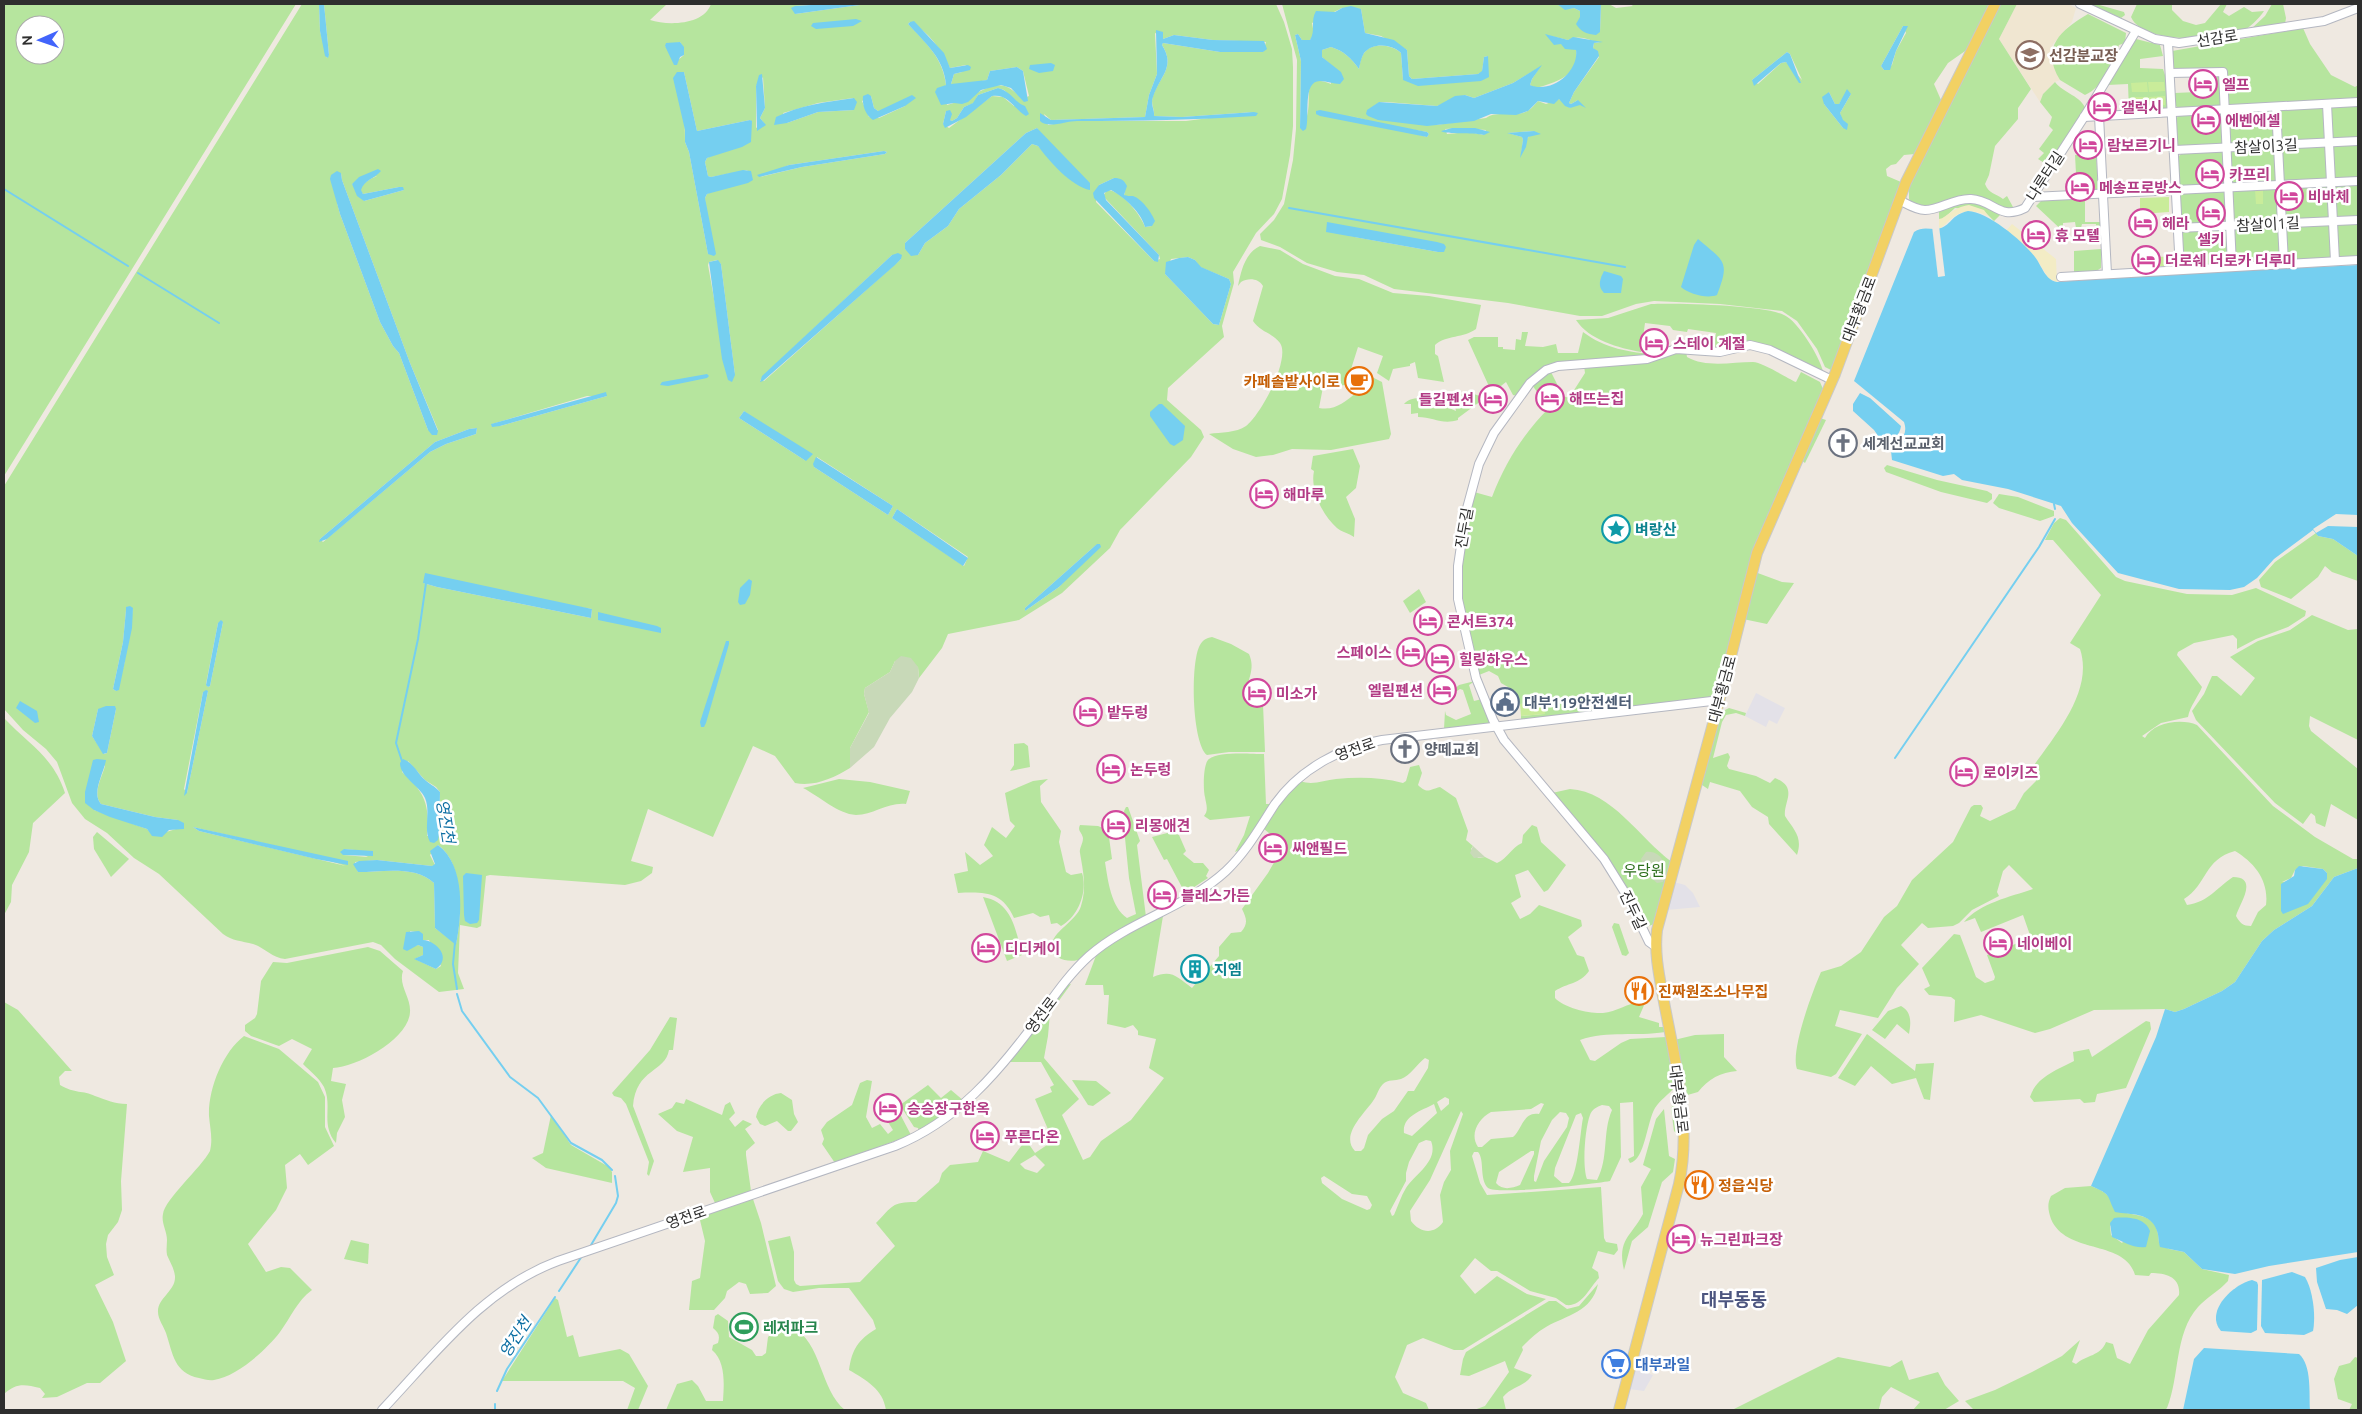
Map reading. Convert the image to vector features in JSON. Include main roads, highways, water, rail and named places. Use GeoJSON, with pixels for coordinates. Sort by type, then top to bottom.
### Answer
{"type":"FeatureCollection","features":[{"type":"Feature","properties":{"kind":"main road","name":"대부황금로"},"geometry":{"type":"LineString","coordinates":[[1620,1410],[1680,1184],[1684,1156],[1682,1112],[1656,947],[1659,920],[1720,700],[1757,553],[1832,380],[1899,200],[1921,149],[1995,4]]}},
{"type":"Feature","properties":{"kind":"water"},"geometry":{"type":"Polygon","coordinates":[[[319,4],[324,4],[328,58],[325,56],[320,31],[319,4]]]}},
{"type":"Feature","properties":{"kind":"water"},"geometry":{"type":"Polygon","coordinates":[[[867,4],[795,14],[791,8],[795,6],[867,4]]]}},
{"type":"Feature","properties":{"kind":"water"},"geometry":{"type":"Polygon","coordinates":[[[1557,4],[1601,4],[1600,32],[1596,35],[1582,31],[1576,24],[1580,17],[1580,11],[1574,8],[1565,10],[1557,4]]]}},
{"type":"Feature","properties":{"kind":"water"},"geometry":{"type":"Polygon","coordinates":[[[1351,6],[1361,9],[1365,33],[1394,40],[1407,50],[1409,76],[1412,79],[1478,74],[1482,71],[1484,57],[1488,56],[1489,77],[1481,81],[1418,86],[1403,80],[1401,53],[1393,48],[1377,46],[1368,49],[1363,55],[1359,69],[1347,55],[1331,47],[1322,50],[1322,57],[1341,72],[1344,79],[1340,84],[1320,81],[1314,83],[1309,93],[1307,123],[1306,129],[1303,131],[1300,128],[1301,61],[1295,35],[1298,34],[1302,40],[1310,40],[1313,33],[1313,18],[1316,11],[1335,12],[1351,6]]]}},
{"type":"Feature","properties":{"kind":"water"},"geometry":{"type":"Polygon","coordinates":[[[856,19],[862,21],[853,26],[816,29],[811,26],[813,23],[856,19]]]}},
{"type":"Feature","properties":{"kind":"water"},"geometry":{"type":"Polygon","coordinates":[[[914,21],[944,53],[950,68],[968,65],[971,67],[970,70],[954,74],[951,84],[987,80],[990,71],[1017,67],[1023,71],[1028,101],[1024,102],[1011,88],[1001,85],[981,90],[968,102],[962,104],[941,105],[935,92],[937,88],[946,85],[942,67],[933,51],[908,24],[914,21]]]}},
{"type":"Feature","properties":{"kind":"water"},"geometry":{"type":"Polygon","coordinates":[[[1903,26],[1908,26],[1896,51],[1890,70],[1884,70],[1881,66],[1903,26]]]}},
{"type":"Feature","properties":{"kind":"water"},"geometry":{"type":"Polygon","coordinates":[[[1156,30],[1163,32],[1163,39],[1174,35],[1213,40],[1264,41],[1267,49],[1263,52],[1220,52],[1163,43],[1167,66],[1152,100],[1154,116],[1182,117],[1254,112],[1258,113],[1256,116],[1077,121],[1052,125],[1040,121],[1040,113],[1051,120],[1145,117],[1149,95],[1157,74],[1156,30]]]}},
{"type":"Feature","properties":{"kind":"water"},"geometry":{"type":"Polygon","coordinates":[[[1545,34],[1568,40],[1573,37],[1603,42],[1594,43],[1593,48],[1598,51],[1599,56],[1574,92],[1569,103],[1571,104],[1578,100],[1586,108],[1580,105],[1570,108],[1565,106],[1559,99],[1554,104],[1538,101],[1528,111],[1516,115],[1491,114],[1474,121],[1427,126],[1378,120],[1366,114],[1367,110],[1379,102],[1437,106],[1455,96],[1465,95],[1474,98],[1513,83],[1542,65],[1530,85],[1538,87],[1555,84],[1573,66],[1576,50],[1565,49],[1561,44],[1554,45],[1545,34]]]}},
{"type":"Feature","properties":{"kind":"water"},"geometry":{"type":"Polygon","coordinates":[[[680,42],[684,47],[684,55],[680,57],[677,65],[674,65],[665,46],[666,43],[680,42]]]}},
{"type":"Feature","properties":{"kind":"water"},"geometry":{"type":"Polygon","coordinates":[[[1787,52],[1790,54],[1801,83],[1799,83],[1786,62],[1781,63],[1754,86],[1752,80],[1787,52]]]}},
{"type":"Feature","properties":{"kind":"water"},"geometry":{"type":"Polygon","coordinates":[[[1051,63],[1055,65],[1053,71],[1039,73],[1029,69],[1030,65],[1051,63]]]}},
{"type":"Feature","properties":{"kind":"water"},"geometry":{"type":"Polygon","coordinates":[[[677,72],[684,72],[697,131],[752,121],[751,142],[742,147],[707,158],[705,162],[708,176],[743,170],[751,171],[753,180],[707,194],[705,198],[716,254],[714,256],[708,254],[689,152],[685,142],[685,130],[673,78],[677,72]]]}},
{"type":"Feature","properties":{"kind":"water"},"geometry":{"type":"Polygon","coordinates":[[[762,74],[765,108],[760,118],[766,125],[757,131],[756,86],[759,75],[762,74]]]}},
{"type":"Feature","properties":{"kind":"water"},"geometry":{"type":"Polygon","coordinates":[[[998,88],[1025,106],[1029,114],[1026,116],[1007,99],[992,96],[966,117],[945,128],[943,124],[946,111],[950,110],[952,114],[950,120],[952,121],[957,118],[964,107],[973,103],[978,95],[998,88]]]}},
{"type":"Feature","properties":{"kind":"water"},"geometry":{"type":"Polygon","coordinates":[[[1847,89],[1851,94],[1840,113],[1843,120],[1848,124],[1847,130],[1843,128],[1824,104],[1822,97],[1829,92],[1835,104],[1839,104],[1847,89]]]}},
{"type":"Feature","properties":{"kind":"water"},"geometry":{"type":"Polygon","coordinates":[[[868,94],[871,96],[874,108],[878,111],[912,95],[916,98],[905,106],[873,120],[866,112],[863,102],[863,96],[868,94]]]}},
{"type":"Feature","properties":{"kind":"water"},"geometry":{"type":"Polygon","coordinates":[[[854,98],[857,102],[854,110],[818,112],[787,123],[774,125],[776,117],[785,113],[814,104],[854,98]]]}},
{"type":"Feature","properties":{"kind":"water"},"geometry":{"type":"Polygon","coordinates":[[[1320,110],[1427,132],[1429,134],[1427,137],[1320,116],[1316,114],[1316,111],[1320,110]]]}},
{"type":"Feature","properties":{"kind":"water"},"geometry":{"type":"Polygon","coordinates":[[[1037,128],[1090,183],[1090,190],[1083,188],[1068,178],[1038,146],[1032,144],[1001,175],[959,209],[948,226],[925,243],[918,255],[911,256],[905,249],[905,243],[1026,133],[1037,128]]]}},
{"type":"Feature","properties":{"kind":"water"},"geometry":{"type":"Polygon","coordinates":[[[1452,128],[1475,128],[1490,132],[1484,135],[1441,131],[1452,128]]]}},
{"type":"Feature","properties":{"kind":"water"},"geometry":{"type":"Polygon","coordinates":[[[1534,131],[1541,134],[1528,137],[1526,147],[1520,158],[1522,137],[1507,133],[1534,131]]]}},
{"type":"Feature","properties":{"kind":"water"},"geometry":{"type":"Polygon","coordinates":[[[887,152],[885,154],[802,167],[759,177],[757,175],[789,165],[887,152]]]}},
{"type":"Feature","properties":{"kind":"water"},"geometry":{"type":"Polygon","coordinates":[[[378,169],[381,171],[362,187],[363,194],[399,187],[403,187],[404,190],[364,201],[357,196],[352,184],[359,177],[378,169]]]}},
{"type":"Feature","properties":{"kind":"water"},"geometry":{"type":"Polygon","coordinates":[[[337,171],[341,173],[410,363],[438,431],[437,435],[432,435],[428,430],[399,353],[380,322],[340,214],[330,179],[331,175],[337,171]]]}},
{"type":"Feature","properties":{"kind":"water"},"geometry":{"type":"Polygon","coordinates":[[[1114,178],[1120,179],[1127,186],[1124,195],[1133,196],[1140,200],[1149,210],[1155,221],[1152,226],[1145,227],[1140,216],[1132,206],[1111,190],[1104,193],[1106,200],[1159,255],[1158,262],[1154,261],[1094,198],[1093,193],[1099,185],[1114,178]]]}},
{"type":"Feature","properties":{"kind":"water"},"geometry":{"type":"Polygon","coordinates":[[[1968,211],[1985,216],[2005,228],[2029,250],[2049,279],[2057,282],[2169,274],[2358,265],[2358,556],[2333,539],[2318,536],[2313,530],[2274,559],[2257,578],[2244,587],[2230,590],[2179,589],[2118,573],[2072,523],[2061,506],[2008,489],[1962,480],[1954,474],[1943,476],[1892,460],[1891,451],[1904,435],[1904,422],[1854,381],[1914,232],[1925,228],[1941,228],[1958,215],[1968,211]]]}},
{"type":"Feature","properties":{"kind":"water"},"geometry":{"type":"Polygon","coordinates":[[[1327,222],[1437,242],[1444,244],[1446,247],[1444,252],[1438,252],[1326,232],[1327,222]]]}},
{"type":"Feature","properties":{"kind":"water"},"geometry":{"type":"Polygon","coordinates":[[[1698,239],[1719,258],[1724,268],[1717,295],[1698,295],[1681,287],[1694,245],[1698,239]]]}},
{"type":"Feature","properties":{"kind":"water"},"geometry":{"type":"Polygon","coordinates":[[[898,253],[902,255],[901,259],[895,265],[760,382],[762,376],[892,255],[898,253]]]}},
{"type":"Feature","properties":{"kind":"water"},"geometry":{"type":"Polygon","coordinates":[[[1188,257],[1195,260],[1201,267],[1229,279],[1231,284],[1219,325],[1213,324],[1165,274],[1166,262],[1188,257]]]}},
{"type":"Feature","properties":{"kind":"water"},"geometry":{"type":"Polygon","coordinates":[[[718,260],[721,264],[735,375],[732,382],[728,380],[722,359],[709,262],[718,260]]]}},
{"type":"Feature","properties":{"kind":"water"},"geometry":{"type":"Polygon","coordinates":[[[1604,271],[1621,276],[1623,279],[1621,293],[1604,293],[1600,288],[1601,277],[1604,271]]]}},
{"type":"Feature","properties":{"kind":"water"},"geometry":{"type":"Polygon","coordinates":[[[707,374],[709,376],[707,378],[668,386],[660,385],[662,382],[707,374]]]}},
{"type":"Feature","properties":{"kind":"water"},"geometry":{"type":"Polygon","coordinates":[[[606,392],[607,396],[500,426],[492,427],[491,424],[606,392]]]}},
{"type":"Feature","properties":{"kind":"water"},"geometry":{"type":"Polygon","coordinates":[[[1860,393],[1870,398],[1901,426],[1895,438],[1883,443],[1874,430],[1853,411],[1853,404],[1860,393]]]}},
{"type":"Feature","properties":{"kind":"water"},"geometry":{"type":"Polygon","coordinates":[[[1159,404],[1162,404],[1185,426],[1183,440],[1174,446],[1170,444],[1150,416],[1150,412],[1159,404]]]}},
{"type":"Feature","properties":{"kind":"water"},"geometry":{"type":"Polygon","coordinates":[[[744,411],[813,454],[806,461],[739,418],[744,411]]]}},
{"type":"Feature","properties":{"kind":"water"},"geometry":{"type":"Polygon","coordinates":[[[477,428],[476,434],[446,444],[430,452],[327,539],[319,542],[320,539],[435,442],[469,429],[477,428]]]}},
{"type":"Feature","properties":{"kind":"water"},"geometry":{"type":"Polygon","coordinates":[[[816,457],[893,506],[888,515],[814,467],[813,464],[816,457]]]}},
{"type":"Feature","properties":{"kind":"water"},"geometry":{"type":"Polygon","coordinates":[[[897,509],[968,558],[963,566],[892,518],[897,509]]]}},
{"type":"Feature","properties":{"kind":"water"},"geometry":{"type":"Polygon","coordinates":[[[1097,544],[1100,544],[1101,547],[1059,587],[1025,611],[1025,608],[1097,544]]]}},
{"type":"Feature","properties":{"kind":"water"},"geometry":{"type":"Polygon","coordinates":[[[425,573],[592,609],[591,618],[437,587],[423,583],[425,573]]]}},
{"type":"Feature","properties":{"kind":"water"},"geometry":{"type":"Polygon","coordinates":[[[749,579],[752,581],[750,595],[745,604],[740,605],[738,602],[740,588],[749,579]]]}},
{"type":"Feature","properties":{"kind":"water"},"geometry":{"type":"Polygon","coordinates":[[[130,606],[133,608],[132,628],[119,690],[116,691],[113,689],[123,642],[126,607],[130,606]]]}},
{"type":"Feature","properties":{"kind":"water"},"geometry":{"type":"Polygon","coordinates":[[[598,612],[657,626],[661,628],[661,633],[598,620],[598,612]]]}},
{"type":"Feature","properties":{"kind":"water"},"geometry":{"type":"Polygon","coordinates":[[[221,620],[223,622],[210,686],[208,687],[206,685],[218,623],[221,620]]]}},
{"type":"Feature","properties":{"kind":"water"},"geometry":{"type":"Polygon","coordinates":[[[726,641],[729,641],[729,644],[706,723],[704,727],[701,727],[700,722],[726,641]]]}},
{"type":"Feature","properties":{"kind":"water"},"geometry":{"type":"Polygon","coordinates":[[[208,691],[187,793],[184,796],[203,692],[208,691]]]}},
{"type":"Feature","properties":{"kind":"water"},"geometry":{"type":"Polygon","coordinates":[[[20,701],[37,711],[39,722],[35,723],[16,708],[20,701]]]}},
{"type":"Feature","properties":{"kind":"water"},"geometry":{"type":"Polygon","coordinates":[[[106,706],[115,706],[116,709],[107,753],[103,754],[92,736],[98,709],[106,706]]]}},
{"type":"Feature","properties":{"kind":"water"},"geometry":{"type":"Polygon","coordinates":[[[403,759],[409,762],[424,779],[440,792],[439,835],[438,840],[434,843],[430,842],[428,837],[427,803],[419,789],[403,773],[400,763],[403,759]]]}},
{"type":"Feature","properties":{"kind":"water"},"geometry":{"type":"Polygon","coordinates":[[[93,760],[106,760],[97,794],[101,804],[155,817],[178,820],[184,823],[184,829],[169,830],[162,837],[152,836],[147,829],[110,817],[94,810],[85,803],[85,792],[93,760]]]}},
{"type":"Feature","properties":{"kind":"water"},"geometry":{"type":"Polygon","coordinates":[[[193,827],[348,861],[348,865],[199,831],[193,827]]]}},
{"type":"Feature","properties":{"kind":"water"},"geometry":{"type":"Polygon","coordinates":[[[438,845],[447,854],[458,878],[460,920],[456,945],[435,928],[434,883],[427,877],[398,871],[358,872],[353,864],[359,861],[377,860],[432,866],[435,864],[430,851],[438,845]]]}},
{"type":"Feature","properties":{"kind":"water"},"geometry":{"type":"Polygon","coordinates":[[[344,849],[373,851],[373,856],[343,855],[340,852],[344,849]]]}},
{"type":"Feature","properties":{"kind":"water"},"geometry":{"type":"Polygon","coordinates":[[[2299,866],[2323,869],[2327,873],[2327,879],[2308,904],[2283,914],[2281,911],[2281,884],[2294,876],[2295,870],[2299,866]]]}},
{"type":"Feature","properties":{"kind":"water"},"geometry":{"type":"Polygon","coordinates":[[[2358,868],[2358,1252],[2269,1266],[2235,1274],[2202,1269],[2184,1252],[2160,1247],[2157,1231],[2150,1220],[2145,1217],[2115,1212],[2107,1196],[2102,1191],[2091,1186],[2156,1037],[2165,1009],[2175,1012],[2184,1009],[2222,991],[2235,982],[2262,941],[2274,930],[2312,906],[2334,877],[2358,868]]]}},
{"type":"Feature","properties":{"kind":"water"},"geometry":{"type":"Polygon","coordinates":[[[466,873],[482,875],[479,920],[477,923],[470,924],[465,921],[463,876],[466,873]]]}},
{"type":"Feature","properties":{"kind":"water"},"geometry":{"type":"Polygon","coordinates":[[[419,931],[423,934],[423,940],[433,943],[443,955],[441,965],[436,969],[414,959],[423,955],[423,947],[418,945],[407,951],[403,949],[406,932],[419,931]]]}},
{"type":"Feature","properties":{"kind":"water"},"geometry":{"type":"Polygon","coordinates":[[[2114,1218],[2140,1220],[2148,1226],[2150,1231],[2146,1247],[2133,1246],[2112,1237],[2110,1223],[2114,1218]]]}},
{"type":"Feature","properties":{"kind":"water"},"geometry":{"type":"Polygon","coordinates":[[[2358,1257],[2358,1305],[2347,1314],[2337,1310],[2326,1309],[2317,1282],[2316,1268],[2340,1260],[2358,1257]]]}},
{"type":"Feature","properties":{"kind":"water"},"geometry":{"type":"Polygon","coordinates":[[[2292,1272],[2305,1277],[2308,1282],[2314,1311],[2313,1331],[2304,1335],[2265,1333],[2261,1326],[2262,1280],[2292,1272]]]}},
{"type":"Feature","properties":{"kind":"water"},"geometry":{"type":"Polygon","coordinates":[[[2252,1280],[2257,1282],[2258,1285],[2257,1330],[2251,1333],[2221,1331],[2216,1315],[2223,1300],[2237,1287],[2252,1280]]]}},
{"type":"Feature","properties":{"kind":"water"},"geometry":{"type":"Polygon","coordinates":[[[2204,1348],[2299,1354],[2308,1372],[2310,1410],[2183,1410],[2194,1359],[2204,1348]]]}},
{"type":"Feature","properties":{"kind":"waterway"},"geometry":{"type":"LineString","coordinates":[[4,189],[128,266]]}},
{"type":"Feature","properties":{"kind":"waterway"},"geometry":{"type":"LineString","coordinates":[[1289,208],[1625,267]]}},
{"type":"Feature","properties":{"kind":"waterway"},"geometry":{"type":"LineString","coordinates":[[138,273],[219,323]]}},
{"type":"Feature","properties":{"kind":"waterway"},"geometry":{"type":"LineString","coordinates":[[2054,504],[2055,509]]}},
{"type":"Feature","properties":{"kind":"waterway"},"geometry":{"type":"LineString","coordinates":[[1895,758],[2039,547],[2055,519]]}},
{"type":"Feature","properties":{"kind":"waterway","name":"영진천"},"geometry":{"type":"LineString","coordinates":[[402,761],[396,743],[418,639],[426,583]]}},
{"type":"Feature","properties":{"kind":"waterway","name":"영진천"},"geometry":{"type":"LineString","coordinates":[[455,942],[453,964],[457,989]]}},
{"type":"Feature","properties":{"kind":"waterway","name":"영진천"},"geometry":{"type":"LineString","coordinates":[[457,994],[462,1011],[510,1077],[538,1098],[571,1143],[602,1160],[612,1170]]}},
{"type":"Feature","properties":{"kind":"waterway","name":"영진천"},"geometry":{"type":"LineString","coordinates":[[591,1245],[616,1203],[618,1196],[615,1176]]}},
{"type":"Feature","properties":{"kind":"waterway","name":"영진천"},"geometry":{"type":"LineString","coordinates":[[559,1291],[582,1256]]}},
{"type":"Feature","properties":{"kind":"waterway","name":"영진천"},"geometry":{"type":"LineString","coordinates":[[497,1391],[507,1369],[555,1297]]}},
{"type":"Feature","properties":{"kind":"waterway","name":"영진천"},"geometry":{"type":"LineString","coordinates":[[495,1404],[495,1410]]}},
{"type":"Feature","properties":{"kind":"place","name":"선감분교장"},"geometry":{"type":"Point","coordinates":[2030,55]}},
{"type":"Feature","properties":{"kind":"place","name":"엘프"},"geometry":{"type":"Point","coordinates":[2203,84]}},
{"type":"Feature","properties":{"kind":"place","name":"갤럭시"},"geometry":{"type":"Point","coordinates":[2102,107]}},
{"type":"Feature","properties":{"kind":"place","name":"에벤에셀"},"geometry":{"type":"Point","coordinates":[2206,120]}},
{"type":"Feature","properties":{"kind":"place","name":"람보르기니"},"geometry":{"type":"Point","coordinates":[2088,145]}},
{"type":"Feature","properties":{"kind":"place","name":"카프리"},"geometry":{"type":"Point","coordinates":[2210,174]}},
{"type":"Feature","properties":{"kind":"place","name":"메송프로방스"},"geometry":{"type":"Point","coordinates":[2080,187]}},
{"type":"Feature","properties":{"kind":"place","name":"비바체"},"geometry":{"type":"Point","coordinates":[2289,196]}},
{"type":"Feature","properties":{"kind":"place","name":"셀키"},"geometry":{"type":"Point","coordinates":[2211,213]}},
{"type":"Feature","properties":{"kind":"place","name":"헤라"},"geometry":{"type":"Point","coordinates":[2143,223]}},
{"type":"Feature","properties":{"kind":"place","name":"휴 모텔"},"geometry":{"type":"Point","coordinates":[2036,235]}},
{"type":"Feature","properties":{"kind":"place","name":"더로쉐 더로카 더루미"},"geometry":{"type":"Point","coordinates":[2146,260]}},
{"type":"Feature","properties":{"kind":"place","name":"스테이 계절"},"geometry":{"type":"Point","coordinates":[1654,343]}},
{"type":"Feature","properties":{"kind":"place","name":"카페솔밭사이로"},"geometry":{"type":"Point","coordinates":[1359,381]}},
{"type":"Feature","properties":{"kind":"place","name":"해뜨는집"},"geometry":{"type":"Point","coordinates":[1550,398]}},
{"type":"Feature","properties":{"kind":"place","name":"들길펜션"},"geometry":{"type":"Point","coordinates":[1493,399]}},
{"type":"Feature","properties":{"kind":"place","name":"세계선교교회"},"geometry":{"type":"Point","coordinates":[1843,443]}},
{"type":"Feature","properties":{"kind":"place","name":"해마루"},"geometry":{"type":"Point","coordinates":[1264,494]}},
{"type":"Feature","properties":{"kind":"place","name":"벼랑산"},"geometry":{"type":"Point","coordinates":[1616,529]}},
{"type":"Feature","properties":{"kind":"place","name":"콘서트374"},"geometry":{"type":"Point","coordinates":[1428,621]}},
{"type":"Feature","properties":{"kind":"place","name":"스페이스"},"geometry":{"type":"Point","coordinates":[1411,652]}},
{"type":"Feature","properties":{"kind":"place","name":"힐링하우스"},"geometry":{"type":"Point","coordinates":[1440,659]}},
{"type":"Feature","properties":{"kind":"place","name":"엘림펜션"},"geometry":{"type":"Point","coordinates":[1442,690]}},
{"type":"Feature","properties":{"kind":"place","name":"미소가"},"geometry":{"type":"Point","coordinates":[1257,693]}},
{"type":"Feature","properties":{"kind":"place","name":"대부119안전센터"},"geometry":{"type":"Point","coordinates":[1505,702]}},
{"type":"Feature","properties":{"kind":"place","name":"밭두렁"},"geometry":{"type":"Point","coordinates":[1088,712]}},
{"type":"Feature","properties":{"kind":"place","name":"양떼교회"},"geometry":{"type":"Point","coordinates":[1405,749]}},
{"type":"Feature","properties":{"kind":"place","name":"논두렁"},"geometry":{"type":"Point","coordinates":[1111,769]}},
{"type":"Feature","properties":{"kind":"place","name":"로이키즈"},"geometry":{"type":"Point","coordinates":[1964,772]}},
{"type":"Feature","properties":{"kind":"place","name":"리몽애견"},"geometry":{"type":"Point","coordinates":[1116,825]}},
{"type":"Feature","properties":{"kind":"place","name":"씨앤필드"},"geometry":{"type":"Point","coordinates":[1273,848]}},
{"type":"Feature","properties":{"kind":"place","name":"블레스가든"},"geometry":{"type":"Point","coordinates":[1162,895]}},
{"type":"Feature","properties":{"kind":"place","name":"네이베이"},"geometry":{"type":"Point","coordinates":[1998,943]}},
{"type":"Feature","properties":{"kind":"place","name":"디디케이"},"geometry":{"type":"Point","coordinates":[986,948]}},
{"type":"Feature","properties":{"kind":"place","name":"지엠"},"geometry":{"type":"Point","coordinates":[1195,969]}},
{"type":"Feature","properties":{"kind":"place","name":"진짜원조소나무집"},"geometry":{"type":"Point","coordinates":[1639,991]}},
{"type":"Feature","properties":{"kind":"place","name":"승승장구한옥"},"geometry":{"type":"Point","coordinates":[888,1108]}},
{"type":"Feature","properties":{"kind":"place","name":"푸른다온"},"geometry":{"type":"Point","coordinates":[985,1136]}},
{"type":"Feature","properties":{"kind":"place","name":"정읍식당"},"geometry":{"type":"Point","coordinates":[1699,1185]}},
{"type":"Feature","properties":{"kind":"place","name":"뉴그린파크장"},"geometry":{"type":"Point","coordinates":[1681,1239]}},
{"type":"Feature","properties":{"kind":"place","name":"레저파크"},"geometry":{"type":"Point","coordinates":[744,1327]}},
{"type":"Feature","properties":{"kind":"place","name":"대부과일"},"geometry":{"type":"Point","coordinates":[1616,1364]}},
{"type":"Feature","properties":{"kind":"district","name":"대부동동"},"geometry":{"type":"Point","coordinates":[1734,1299]}},
{"type":"Feature","properties":{"kind":"park label","name":"우당원"},"geometry":{"type":"Point","coordinates":[1644,870]}}]}
